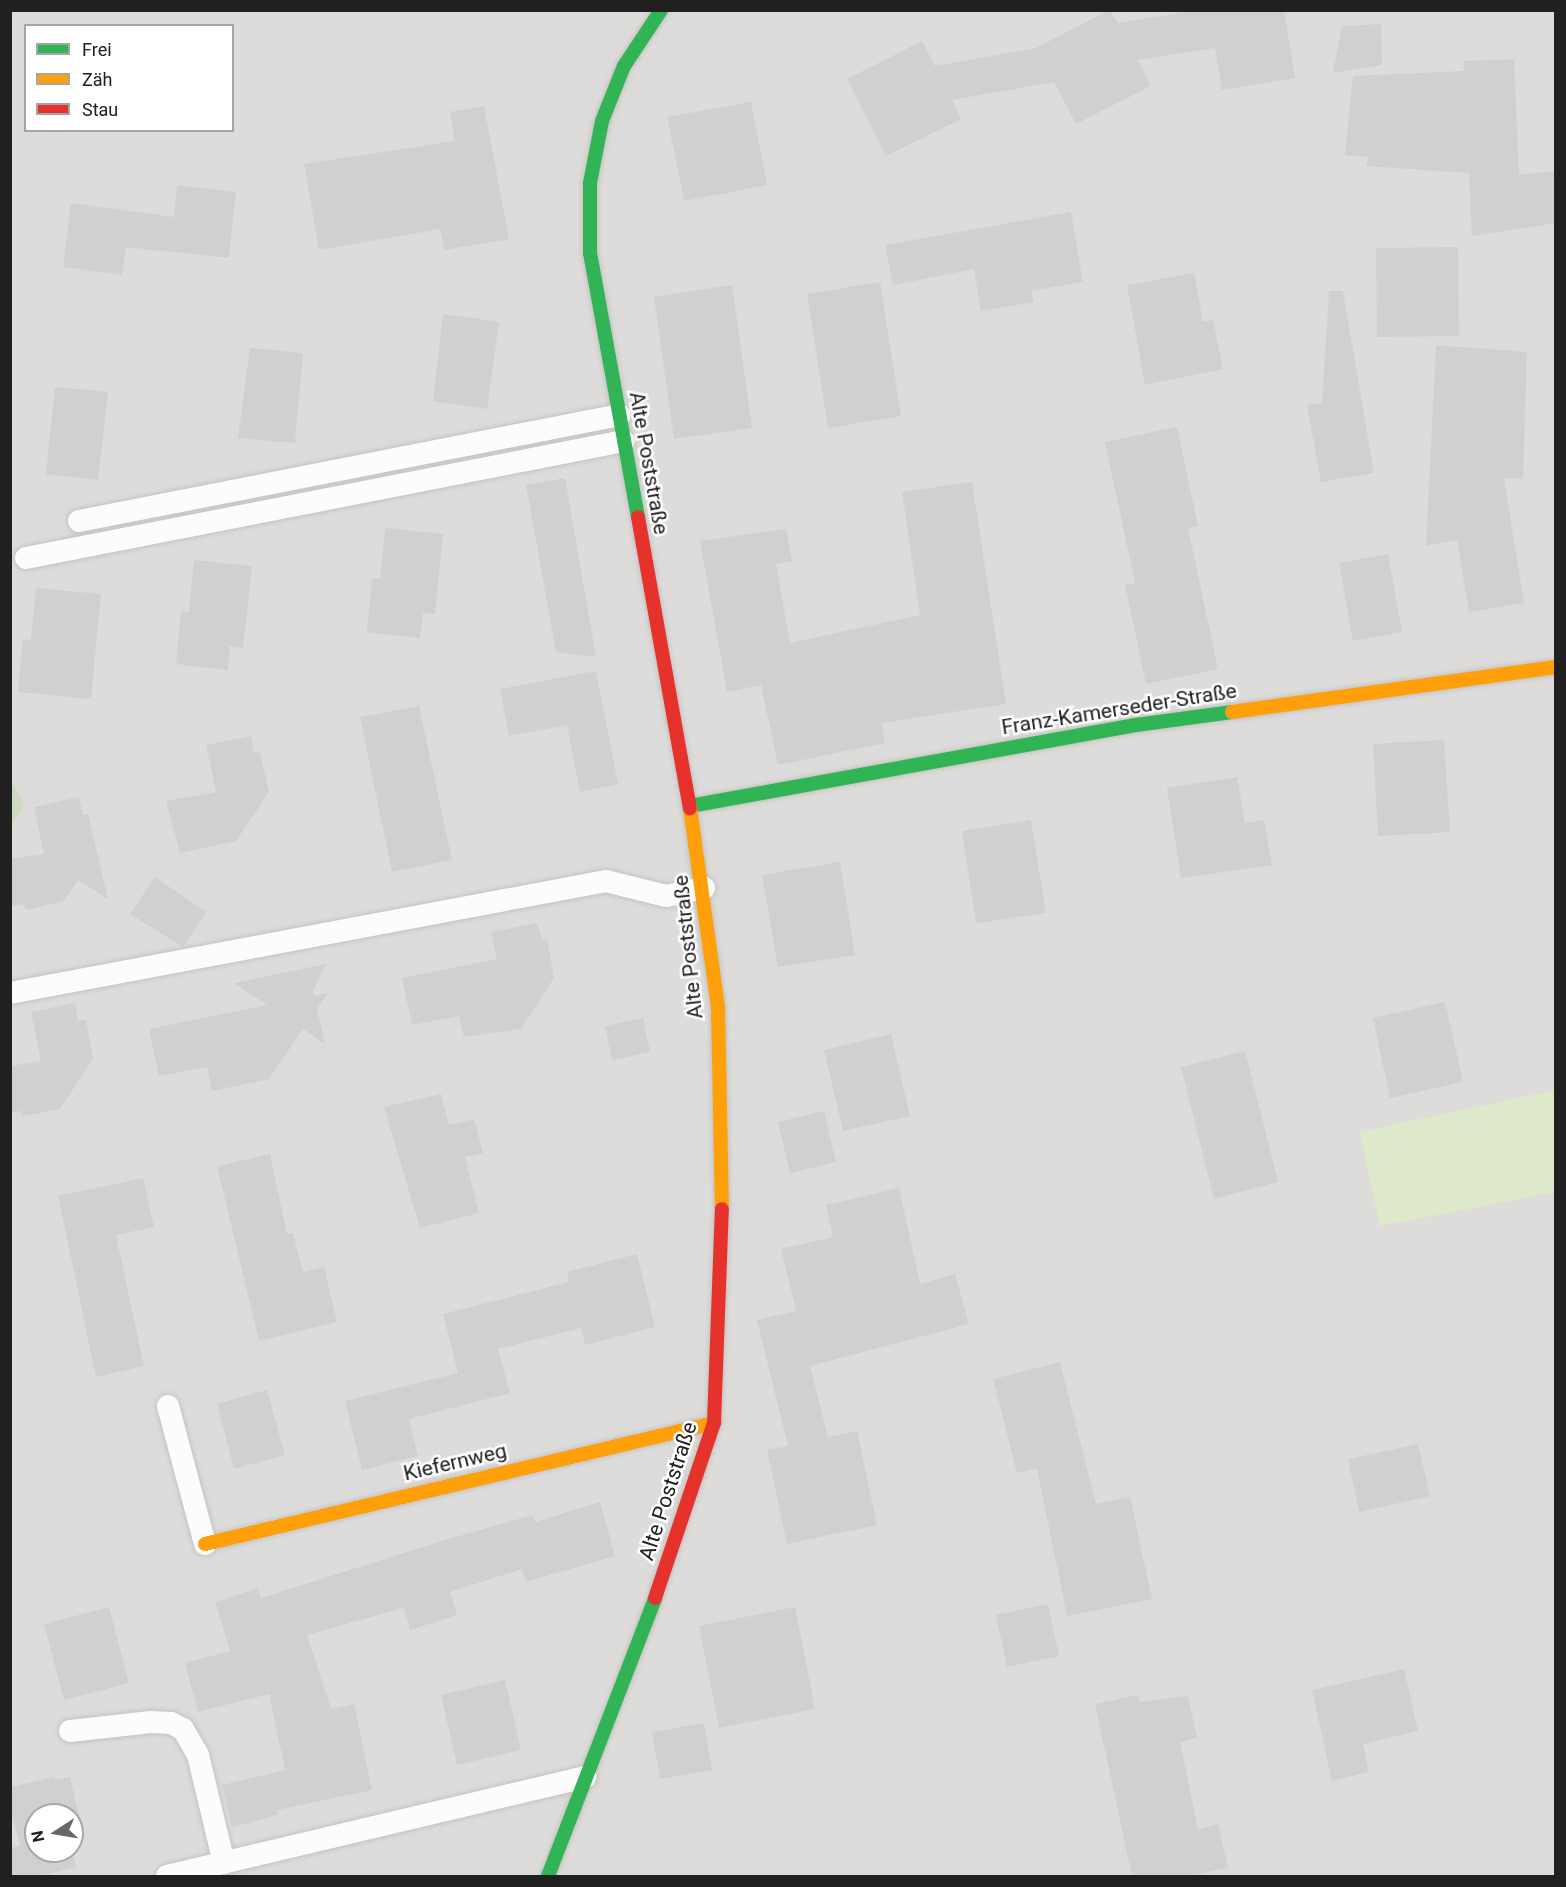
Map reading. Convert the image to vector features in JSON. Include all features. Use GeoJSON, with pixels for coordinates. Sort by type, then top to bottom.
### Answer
{"type":"FeatureCollection","features":[{"type":"Feature","properties":{"kind":"street","name":"Alte Poststraße"},"geometry":{"type":"LineString","coordinates":[[548,1876],[652,1608],[714,1423],[723,1182],[718,1006],[704,888],[590,254],[590,183],[602,121],[624,66],[662,10]]}},
{"type":"Feature","properties":{"kind":"street","name":"Franz-Kamerseder-Straße"},"geometry":{"type":"LineString","coordinates":[[690,806],[1136,725],[1556,667]]}},
{"type":"Feature","properties":{"kind":"street","name":"Kiefernweg"},"geometry":{"type":"LineString","coordinates":[[205,1544],[714,1423]]}},
{"type":"Feature","properties":{"kind":"lane"},"geometry":{"type":"LineString","coordinates":[[79,521],[620,415]]}},
{"type":"Feature","properties":{"kind":"lane"},"geometry":{"type":"LineString","coordinates":[[26,558],[624,441]]}},
{"type":"Feature","properties":{"kind":"lane"},"geometry":{"type":"LineString","coordinates":[[10,993],[606,881],[666,896],[704,888]]}},
{"type":"Feature","properties":{"kind":"lane"},"geometry":{"type":"LineString","coordinates":[[168,1406],[205,1544]]}},
{"type":"Feature","properties":{"kind":"lane"},"geometry":{"type":"LineString","coordinates":[[70,1731],[150,1722],[171,1723],[183,1729],[198,1755],[224,1863]]}},
{"type":"Feature","properties":{"kind":"lane"},"geometry":{"type":"LineString","coordinates":[[167,1876],[585,1777]]}},
{"type":"Feature","properties":{"kind":"shaded area"},"geometry":{"type":"Polygon","coordinates":[[[11,11],[1555,11],[1555,1876],[11,1876],[11,11]]]}},
{"type":"Feature","properties":{"kind":"green space"},"geometry":{"type":"Polygon","coordinates":[[[11,779],[24,805],[10,827],[11,779]]]}},
{"type":"Feature","properties":{"kind":"green space"},"geometry":{"type":"Polygon","coordinates":[[[1555,1090],[1555,1192],[1380,1226],[1360,1132],[1555,1090]]]}},
{"type":"Feature","properties":{"kind":"building"},"geometry":{"type":"Polygon","coordinates":[[[1109,10],[1118,23],[1197,10],[1284,10],[1295,78],[1222,90],[1215,48],[1138,60],[1151,86],[1076,124],[1054,82],[952,100],[961,119],[886,156],[847,79],[922,41],[935,66],[1036,48],[1109,10]]]}},
{"type":"Feature","properties":{"kind":"building"},"geometry":{"type":"Polygon","coordinates":[[[1381,24],[1382,65],[1333,73],[1342,26],[1381,24]]]}},
{"type":"Feature","properties":{"kind":"building"},"geometry":{"type":"Polygon","coordinates":[[[1514,59],[1519,175],[1556,171],[1556,223],[1472,236],[1469,173],[1366,166],[1368,157],[1345,155],[1353,76],[1464,71],[1463,61],[1514,59]]]}},
{"type":"Feature","properties":{"kind":"building"},"geometry":{"type":"Polygon","coordinates":[[[751,102],[767,185],[684,201],[667,117],[751,102]]]}},
{"type":"Feature","properties":{"kind":"building"},"geometry":{"type":"Polygon","coordinates":[[[484,106],[509,239],[444,250],[440,229],[319,250],[304,164],[455,141],[450,112],[484,106]]]}},
{"type":"Feature","properties":{"kind":"building"},"geometry":{"type":"Polygon","coordinates":[[[177,185],[236,192],[229,258],[126,247],[122,275],[63,267],[71,203],[174,217],[177,185]]]}},
{"type":"Feature","properties":{"kind":"building"},"geometry":{"type":"Polygon","coordinates":[[[1071,212],[1083,282],[1031,291],[1034,302],[981,311],[974,269],[893,285],[885,245],[1071,212]]]}},
{"type":"Feature","properties":{"kind":"building"},"geometry":{"type":"Polygon","coordinates":[[[1458,247],[1459,336],[1377,337],[1376,248],[1458,247]]]}},
{"type":"Feature","properties":{"kind":"building"},"geometry":{"type":"Polygon","coordinates":[[[1194,273],[1203,322],[1213,320],[1223,369],[1145,385],[1127,285],[1194,273]]]}},
{"type":"Feature","properties":{"kind":"building"},"geometry":{"type":"Polygon","coordinates":[[[880,282],[901,416],[828,428],[807,294],[880,282]]]}},
{"type":"Feature","properties":{"kind":"building"},"geometry":{"type":"Polygon","coordinates":[[[732,285],[752,428],[674,439],[654,297],[732,285]]]}},
{"type":"Feature","properties":{"kind":"building"},"geometry":{"type":"Polygon","coordinates":[[[1329,291],[1343,291],[1374,473],[1321,482],[1307,405],[1322,403],[1329,291]]]}},
{"type":"Feature","properties":{"kind":"building"},"geometry":{"type":"Polygon","coordinates":[[[443,314],[499,322],[487,409],[433,401],[443,314]]]}},
{"type":"Feature","properties":{"kind":"building"},"geometry":{"type":"Polygon","coordinates":[[[1436,345],[1527,352],[1523,479],[1504,478],[1524,603],[1469,612],[1457,540],[1426,546],[1436,345]]]}},
{"type":"Feature","properties":{"kind":"building"},"geometry":{"type":"Polygon","coordinates":[[[250,348],[303,353],[295,443],[238,438],[250,348]]]}},
{"type":"Feature","properties":{"kind":"building"},"geometry":{"type":"Polygon","coordinates":[[[55,387],[108,392],[98,480],[46,474],[55,387]]]}},
{"type":"Feature","properties":{"kind":"building"},"geometry":{"type":"Polygon","coordinates":[[[1177,427],[1198,526],[1188,528],[1218,669],[1146,684],[1125,585],[1135,583],[1105,442],[1177,427]]]}},
{"type":"Feature","properties":{"kind":"building"},"geometry":{"type":"Polygon","coordinates":[[[565,478],[596,657],[556,652],[526,485],[565,478]]]}},
{"type":"Feature","properties":{"kind":"building"},"geometry":{"type":"Polygon","coordinates":[[[972,482],[1006,704],[881,723],[885,743],[778,765],[761,685],[727,692],[700,541],[786,529],[792,561],[776,564],[790,643],[920,615],[902,492],[972,482]]]}},
{"type":"Feature","properties":{"kind":"building"},"geometry":{"type":"Polygon","coordinates":[[[385,528],[443,534],[435,614],[423,613],[420,638],[367,632],[372,579],[380,579],[385,528]]]}},
{"type":"Feature","properties":{"kind":"building"},"geometry":{"type":"Polygon","coordinates":[[[1388,554],[1402,632],[1353,641],[1339,563],[1388,554]]]}},
{"type":"Feature","properties":{"kind":"building"},"geometry":{"type":"Polygon","coordinates":[[[194,560],[252,566],[243,648],[230,646],[228,670],[176,664],[181,612],[189,612],[194,560]]]}},
{"type":"Feature","properties":{"kind":"building"},"geometry":{"type":"Polygon","coordinates":[[[36,588],[101,594],[91,699],[18,692],[23,639],[31,640],[36,588]]]}},
{"type":"Feature","properties":{"kind":"building"},"geometry":{"type":"Polygon","coordinates":[[[596,671],[618,784],[580,792],[567,725],[509,736],[500,689],[596,671]]]}},
{"type":"Feature","properties":{"kind":"building"},"geometry":{"type":"Polygon","coordinates":[[[419,706],[452,860],[392,872],[360,717],[419,706]]]}},
{"type":"Feature","properties":{"kind":"building"},"geometry":{"type":"Polygon","coordinates":[[[251,736],[254,753],[260,752],[269,792],[236,841],[180,853],[166,801],[216,792],[206,745],[251,736]]]}},
{"type":"Feature","properties":{"kind":"building"},"geometry":{"type":"Polygon","coordinates":[[[1444,740],[1450,832],[1378,836],[1373,744],[1444,740]]]}},
{"type":"Feature","properties":{"kind":"building"},"geometry":{"type":"Polygon","coordinates":[[[1237,777],[1245,823],[1264,820],[1272,865],[1181,878],[1167,788],[1237,777]]]}},
{"type":"Feature","properties":{"kind":"building"},"geometry":{"type":"Polygon","coordinates":[[[79,797],[83,815],[88,814],[108,899],[78,880],[64,901],[26,910],[24,904],[10,906],[10,859],[44,854],[34,807],[79,797]]]}},
{"type":"Feature","properties":{"kind":"building"},"geometry":{"type":"Polygon","coordinates":[[[1031,820],[1046,913],[976,923],[962,831],[1031,820]]]}},
{"type":"Feature","properties":{"kind":"building"},"geometry":{"type":"Polygon","coordinates":[[[840,862],[855,955],[778,967],[762,875],[840,862]]]}},
{"type":"Feature","properties":{"kind":"building"},"geometry":{"type":"Polygon","coordinates":[[[155,877],[206,912],[183,947],[130,914],[155,877]]]}},
{"type":"Feature","properties":{"kind":"building"},"geometry":{"type":"Polygon","coordinates":[[[537,923],[542,940],[547,939],[554,978],[521,1029],[464,1037],[459,1016],[412,1025],[402,978],[497,959],[491,932],[537,923]]]}},
{"type":"Feature","properties":{"kind":"building"},"geometry":{"type":"Polygon","coordinates":[[[326,964],[313,991],[314,996],[328,993],[317,1009],[325,1044],[303,1029],[269,1079],[212,1091],[207,1067],[159,1076],[149,1029],[267,1005],[234,983],[326,964]]]}},
{"type":"Feature","properties":{"kind":"building"},"geometry":{"type":"Polygon","coordinates":[[[1445,1002],[1463,1082],[1390,1098],[1373,1018],[1445,1002]]]}},
{"type":"Feature","properties":{"kind":"building"},"geometry":{"type":"Polygon","coordinates":[[[75,1003],[78,1021],[86,1020],[93,1059],[60,1109],[22,1116],[20,1111],[10,1112],[10,1066],[41,1061],[31,1012],[75,1003]]]}},
{"type":"Feature","properties":{"kind":"building"},"geometry":{"type":"Polygon","coordinates":[[[643,1018],[650,1052],[612,1060],[605,1026],[643,1018]]]}},
{"type":"Feature","properties":{"kind":"building"},"geometry":{"type":"Polygon","coordinates":[[[891,1034],[910,1116],[843,1131],[824,1050],[891,1034]]]}},
{"type":"Feature","properties":{"kind":"building"},"geometry":{"type":"Polygon","coordinates":[[[1245,1051],[1278,1182],[1214,1199],[1181,1067],[1245,1051]]]}},
{"type":"Feature","properties":{"kind":"building"},"geometry":{"type":"Polygon","coordinates":[[[441,1094],[449,1125],[474,1119],[483,1153],[465,1157],[479,1213],[420,1228],[384,1107],[441,1094]]]}},
{"type":"Feature","properties":{"kind":"building"},"geometry":{"type":"Polygon","coordinates":[[[824,1111],[836,1162],[790,1173],[778,1122],[824,1111]]]}},
{"type":"Feature","properties":{"kind":"building"},"geometry":{"type":"Polygon","coordinates":[[[270,1154],[287,1234],[293,1233],[303,1272],[324,1267],[337,1322],[259,1341],[217,1166],[270,1154]]]}},
{"type":"Feature","properties":{"kind":"building"},"geometry":{"type":"Polygon","coordinates":[[[143,1178],[154,1227],[116,1235],[144,1366],[96,1377],[58,1196],[143,1178]]]}},
{"type":"Feature","properties":{"kind":"building"},"geometry":{"type":"Polygon","coordinates":[[[899,1188],[920,1284],[955,1274],[969,1324],[810,1366],[828,1437],[857,1431],[877,1525],[787,1544],[767,1450],[788,1446],[757,1320],[796,1311],[781,1249],[833,1237],[826,1205],[899,1188]]]}},
{"type":"Feature","properties":{"kind":"building"},"geometry":{"type":"Polygon","coordinates":[[[637,1254],[655,1327],[585,1345],[581,1328],[498,1349],[510,1393],[409,1419],[418,1456],[362,1470],[345,1401],[458,1373],[443,1314],[569,1282],[567,1272],[637,1254]]]}},
{"type":"Feature","properties":{"kind":"building"},"geometry":{"type":"Polygon","coordinates":[[[1060,1362],[1096,1504],[1130,1497],[1152,1599],[1067,1616],[1037,1468],[1017,1473],[993,1379],[1060,1362]]]}},
{"type":"Feature","properties":{"kind":"building"},"geometry":{"type":"Polygon","coordinates":[[[267,1390],[285,1455],[234,1469],[217,1404],[267,1390]]]}},
{"type":"Feature","properties":{"kind":"building"},"geometry":{"type":"Polygon","coordinates":[[[1418,1444],[1430,1496],[1359,1512],[1348,1459],[1418,1444]]]}},
{"type":"Feature","properties":{"kind":"building"},"geometry":{"type":"Polygon","coordinates":[[[600,1502],[615,1556],[526,1582],[522,1569],[450,1592],[457,1615],[410,1630],[404,1608],[307,1635],[331,1709],[354,1704],[372,1790],[277,1810],[278,1815],[232,1827],[222,1785],[285,1770],[269,1694],[198,1712],[185,1663],[230,1651],[215,1602],[258,1588],[261,1598],[448,1539],[533,1515],[535,1522],[600,1502]]]}},
{"type":"Feature","properties":{"kind":"building"},"geometry":{"type":"Polygon","coordinates":[[[1048,1604],[1059,1656],[1007,1667],[996,1615],[1048,1604]]]}},
{"type":"Feature","properties":{"kind":"building"},"geometry":{"type":"Polygon","coordinates":[[[109,1607],[129,1683],[64,1700],[44,1624],[109,1607]]]}},
{"type":"Feature","properties":{"kind":"building"},"geometry":{"type":"Polygon","coordinates":[[[795,1607],[815,1709],[719,1728],[699,1626],[795,1607]]]}},
{"type":"Feature","properties":{"kind":"building"},"geometry":{"type":"Polygon","coordinates":[[[1404,1669],[1418,1731],[1363,1744],[1369,1772],[1332,1781],[1312,1690],[1404,1669]]]}},
{"type":"Feature","properties":{"kind":"building"},"geometry":{"type":"Polygon","coordinates":[[[505,1680],[521,1750],[457,1765],[441,1695],[505,1680]]]}},
{"type":"Feature","properties":{"kind":"building"},"geometry":{"type":"Polygon","coordinates":[[[1138,1695],[1139,1702],[1188,1696],[1197,1738],[1180,1742],[1198,1829],[1218,1824],[1228,1868],[1189,1876],[1132,1876],[1095,1704],[1138,1695]]]}},
{"type":"Feature","properties":{"kind":"building"},"geometry":{"type":"Polygon","coordinates":[[[704,1723],[712,1770],[660,1779],[652,1732],[704,1723]]]}},
{"type":"Feature","properties":{"kind":"building"},"geometry":{"type":"Polygon","coordinates":[[[54,1777],[55,1780],[70,1777],[76,1803],[24,1803],[24,1863],[75,1863],[76,1867],[39,1876],[10,1876],[10,1848],[20,1846],[10,1807],[10,1787],[54,1777]]]}},
{"type":"Feature","properties":{"kind":"traffic: fast"},"geometry":{"type":"LineString","coordinates":[[638,517],[590,253],[590,183],[602,121],[624,66],[661,10]]}},
{"type":"Feature","properties":{"kind":"traffic: fast"},"geometry":{"type":"LineString","coordinates":[[690,806],[1136,725],[1232,712]]}},
{"type":"Feature","properties":{"kind":"traffic: fast"},"geometry":{"type":"LineString","coordinates":[[548,1876],[655,1598]]}},
{"type":"Feature","properties":{"kind":"traffic: slow"},"geometry":{"type":"LineString","coordinates":[[1232,712],[1556,667]]}},
{"type":"Feature","properties":{"kind":"traffic: slow"},"geometry":{"type":"LineString","coordinates":[[690,808],[718,1006],[722,1209]]}},
{"type":"Feature","properties":{"kind":"traffic: slow"},"geometry":{"type":"LineString","coordinates":[[205,1544],[714,1423]]}},
{"type":"Feature","properties":{"kind":"traffic: jam"},"geometry":{"type":"LineString","coordinates":[[638,517],[690,808]]}},
{"type":"Feature","properties":{"kind":"traffic: jam"},"geometry":{"type":"LineString","coordinates":[[655,1598],[714,1423],[722,1209]]}}]}
